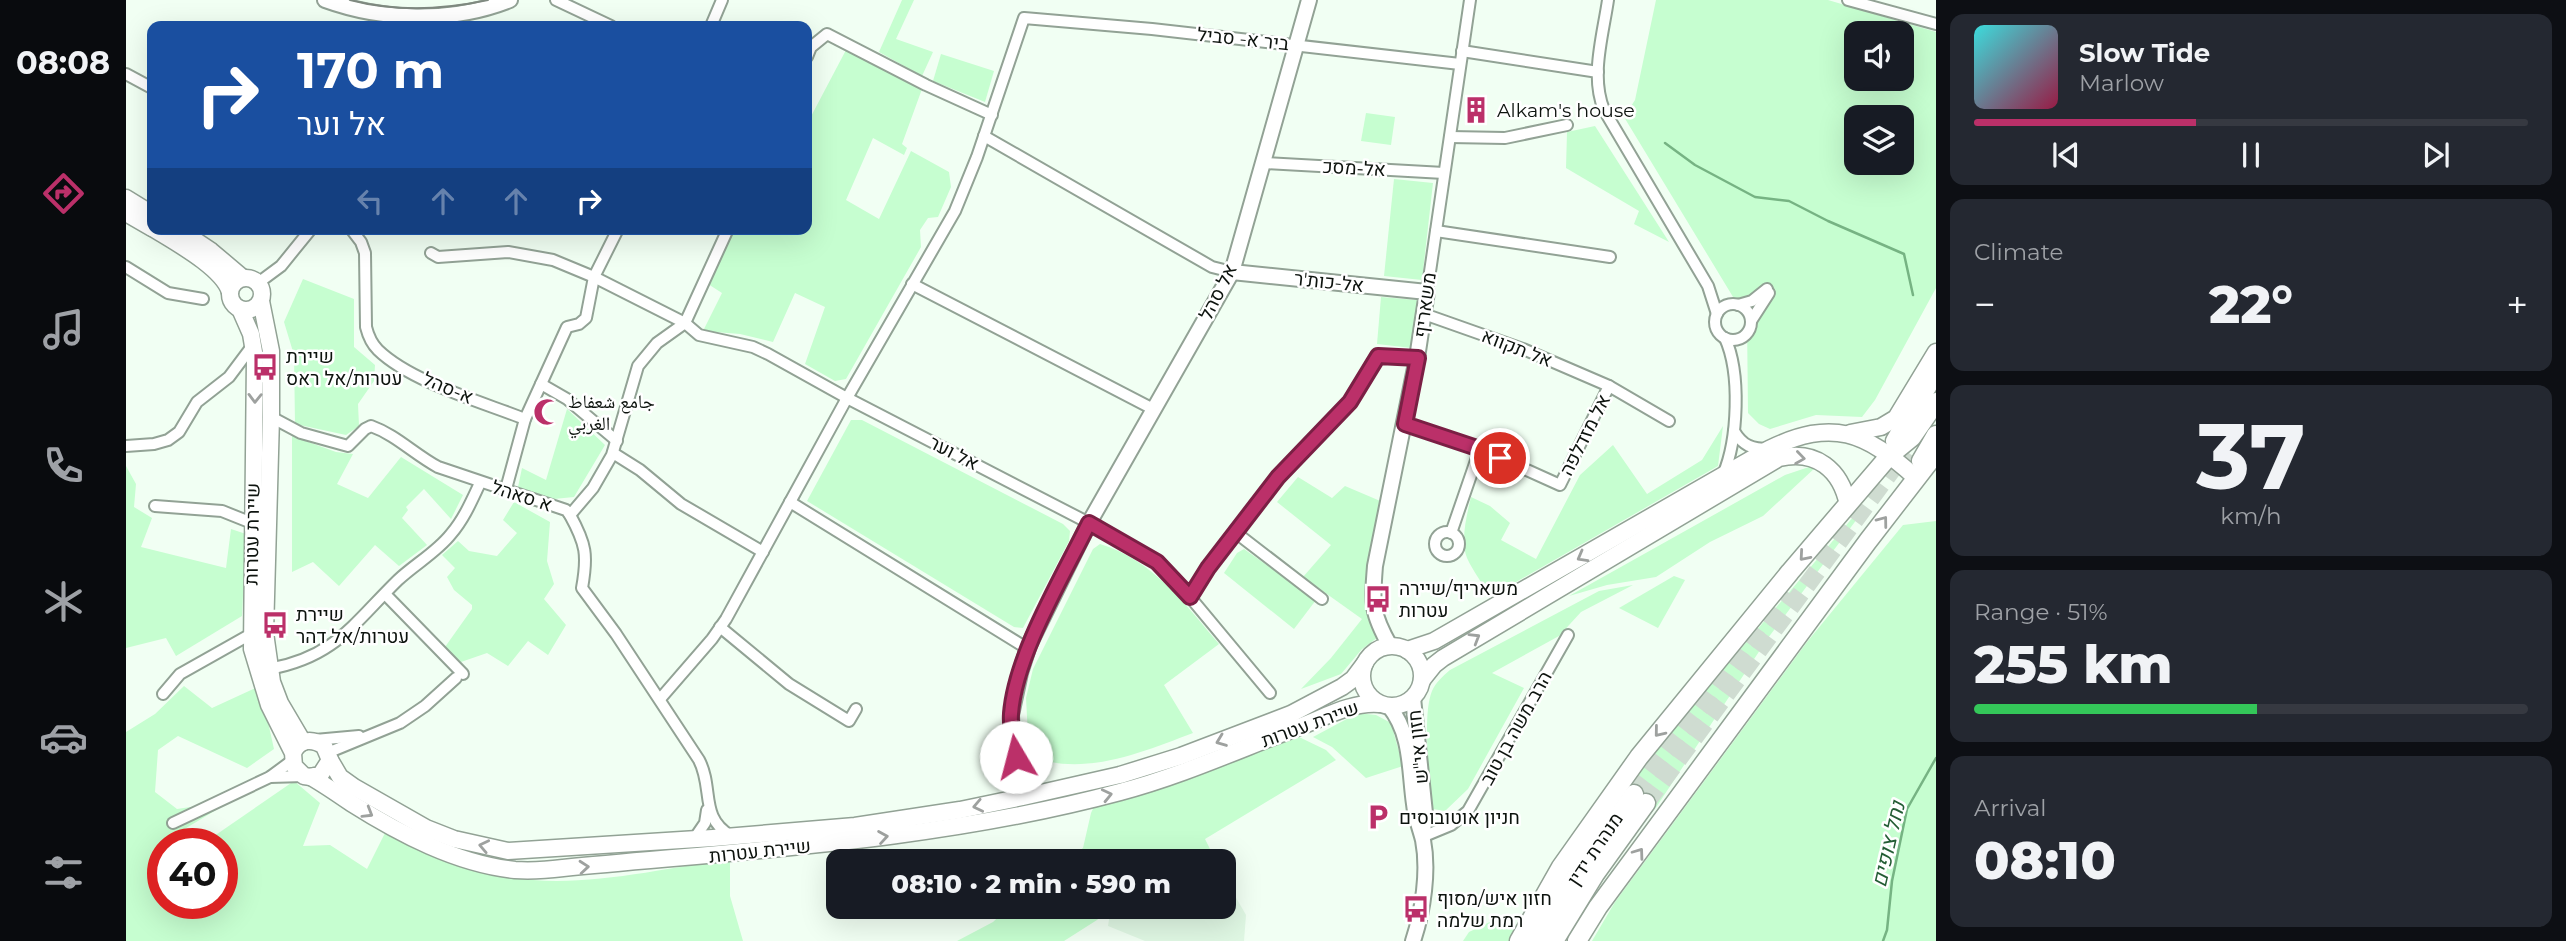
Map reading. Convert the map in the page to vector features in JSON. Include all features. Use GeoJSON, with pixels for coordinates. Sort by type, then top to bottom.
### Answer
{"type":"FeatureCollection","features":[{"type":"Feature","properties":{"kind":"highway"},"geometry":{"type":"LineString","coordinates":[[1890,455],[1936,372]]}},
{"type":"Feature","properties":{"kind":"highway"},"geometry":{"type":"LineString","coordinates":[[1519,941],[1561,867],[1622,779],[1790,572],[1890,455],[1912,437],[1936,402]]}},
{"type":"Feature","properties":{"kind":"highway"},"geometry":{"type":"LineString","coordinates":[[1915,477],[1936,435]]}},
{"type":"Feature","properties":{"kind":"highway"},"geometry":{"type":"LineString","coordinates":[[1577,941],[1598,907],[1915,477],[1936,453]]}},
{"type":"Feature","properties":{"kind":"highway","name":"מנהרת ידין"},"geometry":{"type":"LineString","coordinates":[[1537,941],[1582,866],[1640,798],[1554,941]]}},
{"type":"Feature","properties":{"kind":"highway"},"geometry":{"type":"LineString","coordinates":[[1583,941],[1598,907]]}},
{"type":"Feature","properties":{"kind":"main road"},"geometry":{"type":"LineString","coordinates":[[126,198],[147,211]]}},
{"type":"Feature","properties":{"kind":"main road"},"geometry":{"type":"LineString","coordinates":[[126,213],[147,225]]}},
{"type":"Feature","properties":{"kind":"main road"},"geometry":{"type":"LineString","coordinates":[[164,235],[190,250],[224,281],[233,303],[240,309],[252,309],[261,302],[262,290],[187,235]]}},
{"type":"Feature","properties":{"kind":"main road"},"geometry":{"type":"LineString","coordinates":[[230,292],[235,282],[250,280]]}},
{"type":"Feature","properties":{"kind":"main road","name":"שיירת עטרות"},"geometry":{"type":"LineString","coordinates":[[261,302],[271,351],[265,633],[268,668],[301,749]]}},
{"type":"Feature","properties":{"kind":"main road","name":"שיירת עטרות"},"geometry":{"type":"LineString","coordinates":[[240,309],[256,358],[251,634],[260,681],[278,726],[301,749]]}},
{"type":"Feature","properties":{"kind":"main road"},"geometry":{"type":"LineString","coordinates":[[1849,505],[1842,481],[1831,469],[1805,457],[1779,458],[1443,658],[1434,665],[1422,680],[1419,690],[1406,703],[1384,705],[1366,691],[1363,673],[1365,663],[1375,652],[1390,646],[1407,650],[1433,641],[1769,449],[1805,435],[1861,432],[1881,427],[1896,418],[1936,352]]}},
{"type":"Feature","properties":{"kind":"main road"},"geometry":{"type":"LineString","coordinates":[[1839,433],[1869,441],[1915,477]]}},
{"type":"Feature","properties":{"kind":"main road"},"geometry":{"type":"LineString","coordinates":[[1407,650],[1419,663],[1422,680]]}},
{"type":"Feature","properties":{"kind":"main road","name":"שיירת עטרות"},"geometry":{"type":"LineString","coordinates":[[329,758],[340,777],[395,811],[454,839],[508,851],[855,826],[1023,797],[1133,771],[1181,756],[1279,719],[1342,687],[1353,679],[1365,663]]}},
{"type":"Feature","properties":{"kind":"main road","name":"שיירת עטרות"},"geometry":{"type":"LineString","coordinates":[[307,776],[387,825],[447,852],[483,864],[515,870],[563,869],[867,840],[1011,817],[1121,792],[1312,723],[1351,706],[1364,703],[1384,705]]}},
{"type":"Feature","properties":{"kind":"main road"},"geometry":{"type":"LineString","coordinates":[[324,746],[329,758],[321,774],[307,776],[299,772],[301,749],[324,746]]}},
{"type":"Feature","properties":{"kind":"street"},"geometry":{"type":"LineString","coordinates":[[325,0],[372,13],[419,16],[471,11],[510,0]]}},
{"type":"Feature","properties":{"kind":"street"},"geometry":{"type":"LineString","coordinates":[[556,0],[600,21]]}},
{"type":"Feature","properties":{"kind":"street"},"geometry":{"type":"LineString","coordinates":[[713,21],[722,0]]}},
{"type":"Feature","properties":{"kind":"street","name":"אל סהל"},"geometry":{"type":"LineString","coordinates":[[1023,797],[1012,737],[1011,715],[1013,696],[1028,649],[1089,523],[1231,272],[1309,0]]}},
{"type":"Feature","properties":{"kind":"street","name":"משאריף"},"geometry":{"type":"LineString","coordinates":[[1390,646],[1375,620],[1375,566],[1418,358],[1470,0]]}},
{"type":"Feature","properties":{"kind":"street"},"geometry":{"type":"LineString","coordinates":[[1608,0],[1598,72],[1599,98],[1709,286],[1717,314],[1717,328],[1725,338],[1733,365],[1734,431],[1730,460],[1723,475]]}},
{"type":"Feature","properties":{"kind":"street"},"geometry":{"type":"LineString","coordinates":[[1848,0],[1936,24]]}},
{"type":"Feature","properties":{"kind":"street","name":"ביר א- סביל"},"geometry":{"type":"LineString","coordinates":[[992,115],[1024,18],[1460,64]]}},
{"type":"Feature","properties":{"kind":"street"},"geometry":{"type":"LineString","coordinates":[[660,699],[720,627],[763,552],[847,398],[955,211],[992,115],[926,85],[827,34],[812,46]]}},
{"type":"Feature","properties":{"kind":"street"},"geometry":{"type":"LineString","coordinates":[[1462,51],[1598,72]]}},
{"type":"Feature","properties":{"kind":"street"},"geometry":{"type":"LineString","coordinates":[[126,74],[147,85]]}},
{"type":"Feature","properties":{"kind":"street"},"geometry":{"type":"LineString","coordinates":[[1450,137],[1505,138],[1567,125]]}},
{"type":"Feature","properties":{"kind":"street"},"geometry":{"type":"LineString","coordinates":[[984,136],[1212,267],[1231,272]]}},
{"type":"Feature","properties":{"kind":"street","name":"אל-מסכ"},"geometry":{"type":"LineString","coordinates":[[1264,163],[1444,173]]}},
{"type":"Feature","properties":{"kind":"street"},"geometry":{"type":"LineString","coordinates":[[1436,231],[1609,257]]}},
{"type":"Feature","properties":{"kind":"street"},"geometry":{"type":"LineString","coordinates":[[250,280],[281,266],[306,235]]}},
{"type":"Feature","properties":{"kind":"street","name":"א-סהל"},"geometry":{"type":"LineString","coordinates":[[356,235],[365,253],[366,327],[378,350],[426,380],[525,419]]}},
{"type":"Feature","properties":{"kind":"street"},"geometry":{"type":"LineString","coordinates":[[506,489],[525,419],[567,327],[579,324],[586,318],[594,277],[615,235]]}},
{"type":"Feature","properties":{"kind":"street"},"geometry":{"type":"LineString","coordinates":[[685,323],[725,235]]}},
{"type":"Feature","properties":{"kind":"street","name":"אל וער"},"geometry":{"type":"LineString","coordinates":[[431,253],[438,257],[508,252],[553,260],[594,277],[685,323],[699,335],[753,347],[768,354],[847,398],[1089,523],[1157,562],[1190,597],[1270,693]]}},
{"type":"Feature","properties":{"kind":"street"},"geometry":{"type":"LineString","coordinates":[[126,267],[168,293],[203,299]]}},
{"type":"Feature","properties":{"kind":"street","name":"אל-כות'ר"},"geometry":{"type":"LineString","coordinates":[[1231,272],[1427,292]]}},
{"type":"Feature","properties":{"kind":"street"},"geometry":{"type":"LineString","coordinates":[[912,284],[1155,410]]}},
{"type":"Feature","properties":{"kind":"street"},"geometry":{"type":"LineString","coordinates":[[1709,286],[1747,311],[1751,321]]}},
{"type":"Feature","properties":{"kind":"street"},"geometry":{"type":"LineString","coordinates":[[1717,314],[1725,306],[1752,301],[1768,291],[1751,321],[1749,331],[1734,340],[1725,338]]}},
{"type":"Feature","properties":{"kind":"street","name":"אל תקווא"},"geometry":{"type":"LineString","coordinates":[[1424,314],[1523,349],[1609,386],[1668,421]]}},
{"type":"Feature","properties":{"kind":"street","name":"א סאהל"},"geometry":{"type":"LineString","coordinates":[[271,417],[301,433],[348,446],[371,426],[397,439],[428,462],[480,483],[566,510],[570,515],[593,488],[613,453],[638,366],[657,343],[685,323]]}},
{"type":"Feature","properties":{"kind":"street"},"geometry":{"type":"LineString","coordinates":[[1733,365],[1742,337]]}},
{"type":"Feature","properties":{"kind":"street"},"geometry":{"type":"LineString","coordinates":[[126,446],[154,444],[168,440],[179,432],[197,402],[229,377],[253,345]]}},
{"type":"Feature","properties":{"kind":"street"},"geometry":{"type":"LineString","coordinates":[[1190,597],[1208,568],[1278,477],[1350,402],[1378,356],[1418,358]]}},
{"type":"Feature","properties":{"kind":"street"},"geometry":{"type":"LineString","coordinates":[[541,384],[567,399],[617,441]]}},
{"type":"Feature","properties":{"kind":"street","name":"אל מזדלפה"},"geometry":{"type":"LineString","coordinates":[[1405,424],[1480,449],[1560,485],[1609,386]]}},
{"type":"Feature","properties":{"kind":"street"},"geometry":{"type":"LineString","coordinates":[[1734,431],[1743,444],[1757,449],[1769,449]]}},
{"type":"Feature","properties":{"kind":"street"},"geometry":{"type":"LineString","coordinates":[[1451,533],[1480,449]]}},
{"type":"Feature","properties":{"kind":"street"},"geometry":{"type":"LineString","coordinates":[[613,453],[640,470],[681,504],[763,552]]}},
{"type":"Feature","properties":{"kind":"street"},"geometry":{"type":"LineString","coordinates":[[268,668],[295,664],[339,641],[385,594],[450,536],[480,483]]}},
{"type":"Feature","properties":{"kind":"street"},"geometry":{"type":"LineString","coordinates":[[790,502],[1028,649]]}},
{"type":"Feature","properties":{"kind":"street"},"geometry":{"type":"LineString","coordinates":[[155,506],[222,511],[252,523]]}},
{"type":"Feature","properties":{"kind":"street"},"geometry":{"type":"LineString","coordinates":[[570,515],[583,539],[586,566],[582,587],[704,768],[708,800],[715,825],[731,836]]}},
{"type":"Feature","properties":{"kind":"street"},"geometry":{"type":"LineString","coordinates":[[1235,532],[1322,599]]}},
{"type":"Feature","properties":{"kind":"street"},"geometry":{"type":"LineString","coordinates":[[329,758],[332,751],[375,734],[414,714],[459,676],[385,594]]}},
{"type":"Feature","properties":{"kind":"street"},"geometry":{"type":"LineString","coordinates":[[720,627],[806,696],[849,721],[856,709]]}},
{"type":"Feature","properties":{"kind":"street"},"geometry":{"type":"LineString","coordinates":[[163,694],[180,674],[251,634]]}},
{"type":"Feature","properties":{"kind":"street","name":"הרב משה בן טוב"},"geometry":{"type":"LineString","coordinates":[[1422,837],[1451,825],[1468,811],[1568,635]]}},
{"type":"Feature","properties":{"kind":"street","name":"חזון אי\"ש"},"geometry":{"type":"LineString","coordinates":[[1413,698],[1425,813],[1422,837],[1424,875],[1413,941]]}},
{"type":"Feature","properties":{"kind":"street","name":"חזון אי\"ש"},"geometry":{"type":"LineString","coordinates":[[1384,705],[1399,720],[1407,740],[1414,805],[1422,837]]}},
{"type":"Feature","properties":{"kind":"street"},"geometry":{"type":"LineString","coordinates":[[173,823],[270,777],[301,749],[375,734]]}},
{"type":"Feature","properties":{"kind":"street"},"geometry":{"type":"LineString","coordinates":[[270,777],[307,776]]}},
{"type":"Feature","properties":{"kind":"street"},"geometry":{"type":"LineString","coordinates":[[694,839],[705,823],[708,800]]}},
{"type":"Feature","properties":{"kind":"shaded area"},"geometry":{"type":"Polygon","coordinates":[[[1236,898],[1246,915],[1244,941],[1145,941],[1108,926],[1109,919],[1236,919],[1236,898]]]}},
{"type":"Feature","properties":{"kind":"green space"},"geometry":{"type":"Polygon","coordinates":[[[902,0],[914,0],[896,39],[933,52],[922,76],[879,52],[902,0]]]}},
{"type":"Feature","properties":{"kind":"green space"},"geometry":{"type":"Polygon","coordinates":[[[1656,0],[1828,0],[1899,21],[1844,21],[1844,91],[1914,91],[1914,25],[1936,32],[1936,288],[1875,400],[1862,417],[1816,415],[1770,429],[1759,424],[1748,413],[1747,320],[1624,117],[1635,100],[1656,0]]]}},
{"type":"Feature","properties":{"kind":"green space"},"geometry":{"type":"Polygon","coordinates":[[[846,50],[922,89],[902,144],[907,148],[904,155],[873,138],[846,200],[879,219],[911,151],[949,172],[951,187],[938,217],[928,218],[920,230],[921,247],[846,379],[835,381],[805,364],[825,307],[795,293],[773,342],[740,334],[703,331],[722,293],[708,284],[731,235],[812,235],[812,115],[846,50]]]}},
{"type":"Feature","properties":{"kind":"green space"},"geometry":{"type":"Polygon","coordinates":[[[941,54],[994,71],[985,102],[933,81],[941,54]]]}},
{"type":"Feature","properties":{"kind":"green space"},"geometry":{"type":"Polygon","coordinates":[[[1366,113],[1395,117],[1391,145],[1361,141],[1366,113]]]}},
{"type":"Feature","properties":{"kind":"green space"},"geometry":{"type":"Polygon","coordinates":[[[1595,126],[1669,242],[1634,224],[1639,211],[1566,168],[1567,132],[1595,126]]]}},
{"type":"Feature","properties":{"kind":"green space"},"geometry":{"type":"Polygon","coordinates":[[[1394,179],[1433,183],[1422,280],[1384,276],[1394,179]]]}},
{"type":"Feature","properties":{"kind":"green space"},"geometry":{"type":"Polygon","coordinates":[[[303,279],[354,299],[354,347],[375,365],[374,381],[358,404],[359,426],[346,435],[295,424],[294,355],[284,322],[303,279]]]}},
{"type":"Feature","properties":{"kind":"green space"},"geometry":{"type":"Polygon","coordinates":[[[1381,297],[1417,300],[1412,348],[1377,344],[1381,297]]]}},
{"type":"Feature","properties":{"kind":"green space"},"geometry":{"type":"Polygon","coordinates":[[[567,409],[605,445],[574,497],[554,499],[518,487],[522,468],[546,480],[567,409]]]}},
{"type":"Feature","properties":{"kind":"green space"},"geometry":{"type":"Polygon","coordinates":[[[851,420],[862,420],[1063,524],[1070,531],[1069,541],[1023,628],[1014,627],[807,501],[851,420]]]}},
{"type":"Feature","properties":{"kind":"green space"},"geometry":{"type":"Polygon","coordinates":[[[1723,426],[1718,466],[1490,597],[1469,563],[1465,551],[1465,528],[1471,497],[1490,506],[1510,523],[1501,540],[1536,559],[1580,475],[1613,445],[1647,494],[1702,460],[1723,426]]]}},
{"type":"Feature","properties":{"kind":"green space"},"geometry":{"type":"Polygon","coordinates":[[[292,436],[336,452],[353,454],[337,484],[368,498],[401,457],[463,495],[451,519],[424,489],[406,507],[408,510],[402,518],[427,545],[399,566],[375,545],[339,586],[313,562],[292,572],[292,436]]]}},
{"type":"Feature","properties":{"kind":"green space"},"geometry":{"type":"Polygon","coordinates":[[[126,466],[136,484],[134,507],[152,518],[141,547],[226,568],[231,529],[246,534],[242,616],[176,656],[166,638],[126,648],[126,466]]]}},
{"type":"Feature","properties":{"kind":"green space"},"geometry":{"type":"Polygon","coordinates":[[[1816,467],[1763,516],[1710,542],[1656,577],[1607,585],[1569,596],[1785,475],[1816,467]]]}},
{"type":"Feature","properties":{"kind":"green space"},"geometry":{"type":"Polygon","coordinates":[[[1298,477],[1332,498],[1345,486],[1385,503],[1370,599],[1377,638],[1362,649],[1341,674],[1301,689],[1331,658],[1362,619],[1303,577],[1331,545],[1277,502],[1298,477]]]}},
{"type":"Feature","properties":{"kind":"green space"},"geometry":{"type":"Polygon","coordinates":[[[514,502],[550,522],[547,561],[554,584],[544,599],[566,625],[548,655],[528,641],[508,666],[487,653],[461,662],[445,647],[472,609],[472,605],[454,590],[447,577],[455,568],[442,555],[458,541],[469,551],[497,556],[517,533],[503,520],[514,502]]]}},
{"type":"Feature","properties":{"kind":"green space"},"geometry":{"type":"Polygon","coordinates":[[[1854,516],[1857,519],[1768,638],[1655,809],[1628,786],[1693,705],[1854,516]]]}},
{"type":"Feature","properties":{"kind":"green space"},"geometry":{"type":"Polygon","coordinates":[[[1936,521],[1936,941],[1592,941],[1615,902],[1807,642],[1903,525],[1936,521]]]}},
{"type":"Feature","properties":{"kind":"green space"},"geometry":{"type":"Polygon","coordinates":[[[1100,544],[1119,551],[1152,572],[1167,585],[1219,644],[1164,685],[1193,733],[1141,752],[1105,761],[1087,764],[1050,762],[1042,758],[1028,735],[1026,698],[1033,669],[1093,549],[1100,544]]]}},
{"type":"Feature","properties":{"kind":"green space"},"geometry":{"type":"Polygon","coordinates":[[[1244,549],[1316,600],[1294,629],[1224,573],[1237,553],[1244,549]]]}},
{"type":"Feature","properties":{"kind":"green space"},"geometry":{"type":"Polygon","coordinates":[[[1674,576],[1685,580],[1658,628],[1619,608],[1674,576]]]}},
{"type":"Feature","properties":{"kind":"green space"},"geometry":{"type":"Polygon","coordinates":[[[1633,585],[1581,612],[1559,636],[1492,673],[1524,688],[1468,789],[1445,811],[1433,809],[1430,806],[1427,715],[1432,691],[1440,679],[1450,670],[1599,591],[1633,585]]]}},
{"type":"Feature","properties":{"kind":"green space"},"geometry":{"type":"Polygon","coordinates":[[[184,686],[212,708],[260,686],[274,749],[247,768],[178,736],[158,750],[155,792],[177,809],[231,801],[186,828],[147,828],[147,919],[238,919],[238,828],[226,828],[294,781],[320,803],[303,846],[330,845],[367,869],[385,833],[463,864],[512,877],[537,880],[563,881],[620,876],[730,859],[730,896],[743,941],[126,941],[126,732],[155,714],[184,686]]]}},
{"type":"Feature","properties":{"kind":"green space"},"geometry":{"type":"Polygon","coordinates":[[[1358,713],[1376,715],[1391,723],[1403,766],[1366,778],[1332,747],[1313,737],[1358,713]]]}},
{"type":"Feature","properties":{"kind":"green space"},"geometry":{"type":"Polygon","coordinates":[[[1299,737],[1326,750],[1336,760],[1205,839],[1210,849],[1082,849],[1096,802],[1299,737]]]}},
{"type":"Feature","properties":{"kind":"green space"},"geometry":{"type":"Polygon","coordinates":[[[996,919],[1098,919],[1064,941],[957,941],[996,919]]]}},
{"type":"Feature","properties":{"kind":"green space"},"geometry":{"type":"Polygon","coordinates":[[[1494,920],[1516,931],[1510,941],[1463,941],[1469,932],[1494,920]]]}},
{"type":"Feature","properties":{"kind":"waterway"},"geometry":{"type":"LineString","coordinates":[[1665,143],[1695,165],[1755,197],[1789,201],[1904,254],[1913,295]]}},
{"type":"Feature","properties":{"kind":"waterway","name":"נחל צופים"},"geometry":{"type":"LineString","coordinates":[[1883,941],[1907,809],[1936,758]]}},
{"type":"Feature","properties":{"kind":"tunnel"},"geometry":{"type":"LineString","coordinates":[[1646,803],[1906,451]]}},
{"type":"Feature","properties":{"kind":"tunnel"},"geometry":{"type":"LineString","coordinates":[[1634,794],[1704,703],[1785,590]]}},
{"type":"Feature","properties":{"kind":"tram line"},"geometry":{"type":"LineString","coordinates":[[350,0],[402,8],[454,6],[488,0]]}},
{"type":"Feature","properties":{"kind":"place","name":"Alkam's house"},"geometry":{"type":"Point","coordinates":[1476,110]}},
{"type":"Feature","properties":{"kind":"place","name":"שיירת עטרות/אל ראס"},"geometry":{"type":"Point","coordinates":[265,367]}},
{"type":"Feature","properties":{"kind":"place","name":"جامع شعفاط الغربي"},"geometry":{"type":"Point","coordinates":[547,412]}},
{"type":"Feature","properties":{"kind":"place","name":"משאריף/שיירה עטרות"},"geometry":{"type":"Point","coordinates":[1378,599]}},
{"type":"Feature","properties":{"kind":"place","name":"שיירת עטרות/אל דהר"},"geometry":{"type":"Point","coordinates":[275,625]}},
{"type":"Feature","properties":{"kind":"place","name":"חניון אוטובוסים"},"geometry":{"type":"Point","coordinates":[1378,817]}},
{"type":"Feature","properties":{"kind":"place","name":"חזון איש/מסוף רמת שלמה"},"geometry":{"type":"Point","coordinates":[1416,909]}},
{"type":"Feature","properties":{"kind":"route"},"geometry":{"type":"LineString","coordinates":[[1016,757],[1011,715],[1020,673],[1029,645],[1089,523],[1157,562],[1190,597],[1208,568],[1278,477],[1350,402],[1378,356],[1418,358],[1405,424],[1500,458]]}}]}
